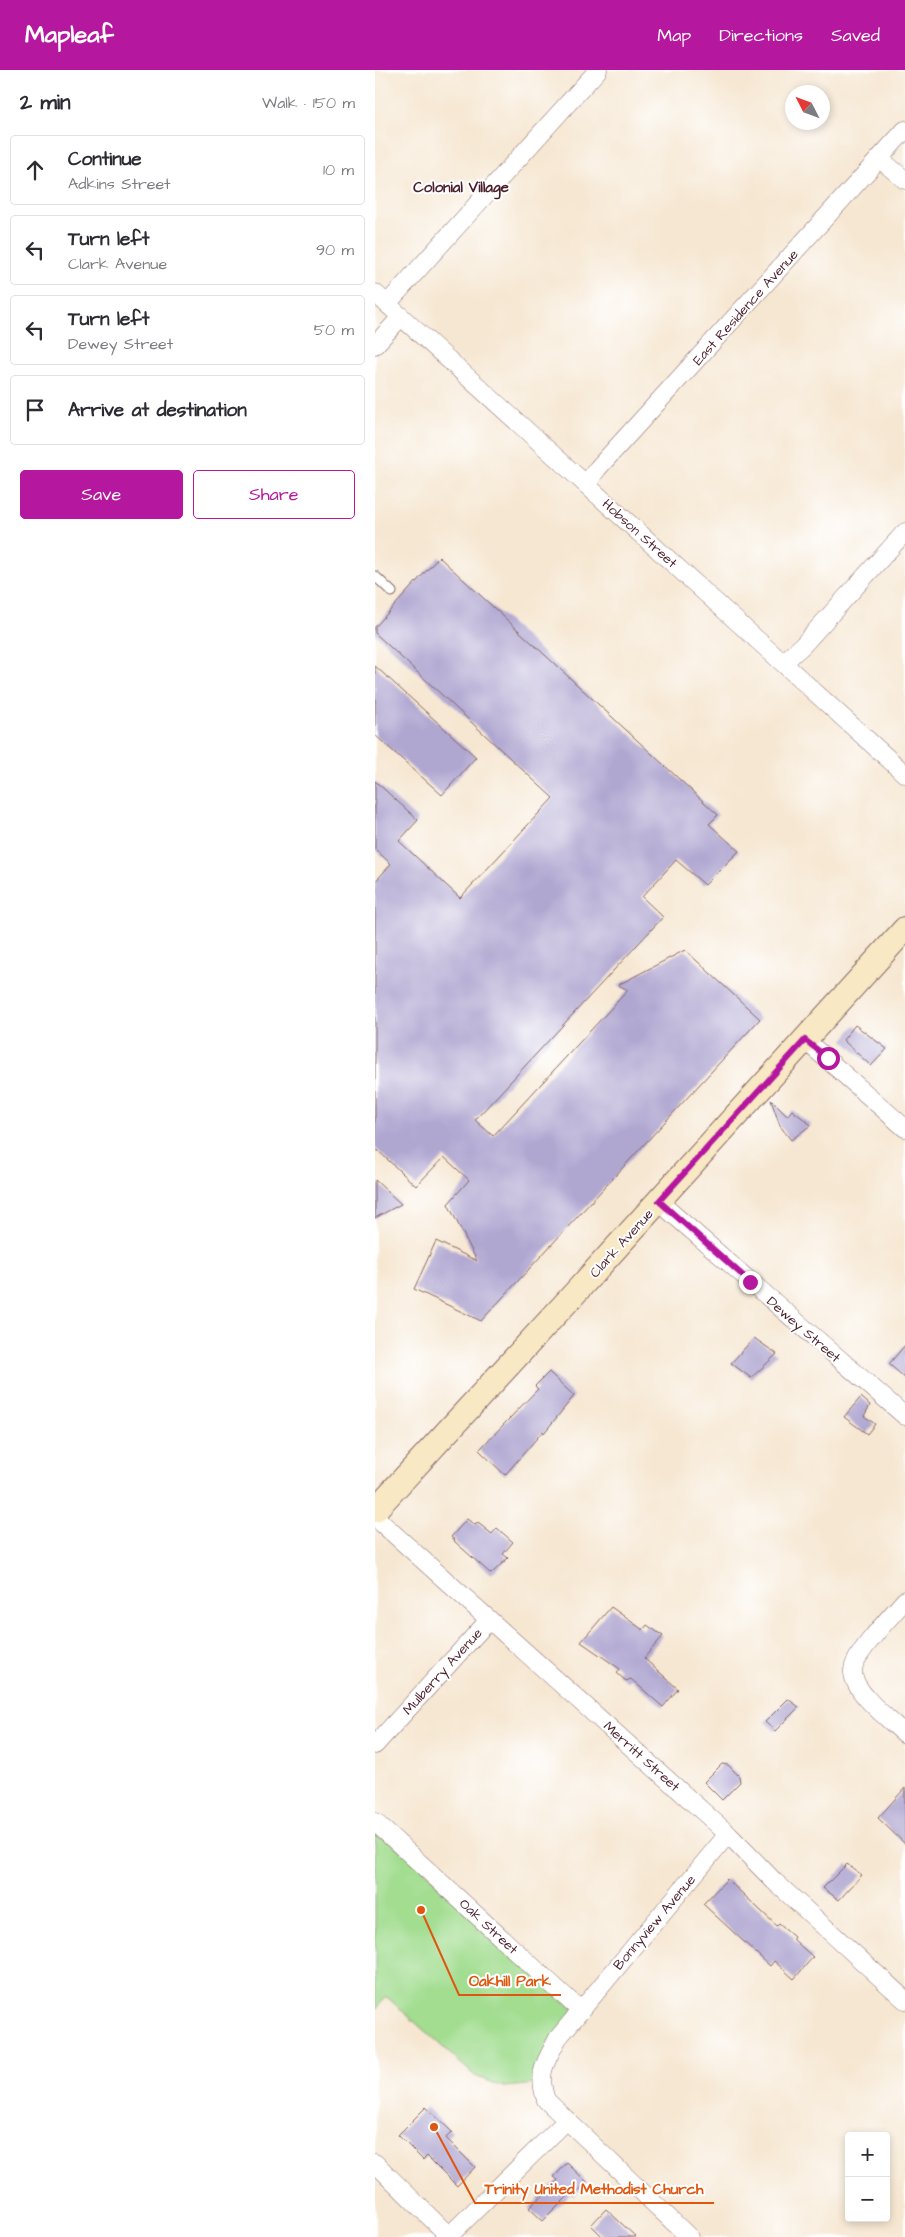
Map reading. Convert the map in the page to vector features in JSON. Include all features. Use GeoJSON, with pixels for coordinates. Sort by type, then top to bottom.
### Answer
{"type":"FeatureCollection","features":[{"type":"Feature","properties":{"kind":"street"},"geometry":{"type":"LineString","coordinates":[[381,298],[598,70]]}},
{"type":"Feature","properties":{"kind":"street","name":"East Residence Avenue"},"geometry":{"type":"LineString","coordinates":[[586,484],[645,416],[905,130]]}},
{"type":"Feature","properties":{"kind":"street"},"geometry":{"type":"LineString","coordinates":[[880,159],[905,180]]}},
{"type":"Feature","properties":{"kind":"street","name":"Hobson Street"},"geometry":{"type":"LineString","coordinates":[[381,298],[905,774]]}},
{"type":"Feature","properties":{"kind":"street"},"geometry":{"type":"LineString","coordinates":[[375,345],[401,317]]}},
{"type":"Feature","properties":{"kind":"street"},"geometry":{"type":"LineString","coordinates":[[783,663],[803,645],[905,532]]}},
{"type":"Feature","properties":{"kind":"street","name":"Clark Avenue"},"geometry":{"type":"LineString","coordinates":[[375,1510],[659,1201],[905,929]]}},
{"type":"Feature","properties":{"kind":"street"},"geometry":{"type":"LineString","coordinates":[[805,1040],[905,1128]]}},
{"type":"Feature","properties":{"kind":"street","name":"Dewey Street"},"geometry":{"type":"LineString","coordinates":[[659,1201],[905,1416]]}},
{"type":"Feature","properties":{"kind":"street","name":"Merritt Street"},"geometry":{"type":"LineString","coordinates":[[375,1518],[728,1834],[774,1881],[903,1993]]}},
{"type":"Feature","properties":{"kind":"street"},"geometry":{"type":"LineString","coordinates":[[905,1600],[860,1654],[853,1670],[855,1684],[905,1734]]}},
{"type":"Feature","properties":{"kind":"street","name":"Mulberry Avenue"},"geometry":{"type":"LineString","coordinates":[[375,1745],[489,1620]]}},
{"type":"Feature","properties":{"kind":"street","name":"Oak Street"},"geometry":{"type":"LineString","coordinates":[[375,1822],[581,2011]]}},
{"type":"Feature","properties":{"kind":"street","name":"Bonnyview Avenue"},"geometry":{"type":"LineString","coordinates":[[581,2011],[728,1834]]}},
{"type":"Feature","properties":{"kind":"street"},"geometry":{"type":"LineString","coordinates":[[581,2011],[558,2038],[545,2063],[541,2083],[547,2100],[689,2237]]}},
{"type":"Feature","properties":{"kind":"street"},"geometry":{"type":"LineString","coordinates":[[375,2163],[449,2237],[567,2120]]}},
{"type":"Feature","properties":{"kind":"lane"},"geometry":{"type":"LineString","coordinates":[[375,576],[392,592]]}},
{"type":"Feature","properties":{"kind":"green space"},"geometry":{"type":"Polygon","coordinates":[[[375,1824],[575,2010],[537,2084],[504,2087],[475,2076],[387,1997],[375,2009],[375,1824]]]}},
{"type":"Feature","properties":{"kind":"building"},"geometry":{"type":"Polygon","coordinates":[[[439,557],[718,815],[709,824],[739,851],[705,885],[676,860],[642,897],[663,917],[475,1120],[493,1136],[628,990],[618,985],[685,950],[760,1019],[481,1321],[414,1289],[436,1241],[477,1261],[448,1204],[469,1180],[444,1157],[416,1186],[375,1148],[375,882],[391,864],[375,849],[375,781],[418,820],[399,841],[460,898],[553,798],[375,633],[375,627],[439,557]]]}},
{"type":"Feature","properties":{"kind":"building"},"geometry":{"type":"Polygon","coordinates":[[[375,666],[476,757],[442,795],[375,735],[375,666]]]}},
{"type":"Feature","properties":{"kind":"building"},"geometry":{"type":"Polygon","coordinates":[[[855,1025],[887,1049],[871,1066],[843,1040],[855,1025]]]}},
{"type":"Feature","properties":{"kind":"building"},"geometry":{"type":"Polygon","coordinates":[[[771,1100],[787,1116],[792,1110],[811,1125],[791,1140],[780,1126],[771,1100]]]}},
{"type":"Feature","properties":{"kind":"building"},"geometry":{"type":"Polygon","coordinates":[[[375,1180],[401,1204],[375,1218],[375,1180]]]}},
{"type":"Feature","properties":{"kind":"building"},"geometry":{"type":"Polygon","coordinates":[[[754,1338],[777,1354],[751,1378],[731,1363],[754,1338]]]}},
{"type":"Feature","properties":{"kind":"building"},"geometry":{"type":"Polygon","coordinates":[[[905,1345],[905,1378],[889,1364],[905,1345]]]}},
{"type":"Feature","properties":{"kind":"building"},"geometry":{"type":"Polygon","coordinates":[[[549,1372],[574,1396],[544,1433],[543,1431],[505,1475],[479,1450],[538,1389],[535,1386],[549,1372]]]}},
{"type":"Feature","properties":{"kind":"building"},"geometry":{"type":"Polygon","coordinates":[[[861,1397],[870,1405],[864,1416],[875,1424],[867,1434],[844,1417],[861,1397]]]}},
{"type":"Feature","properties":{"kind":"building"},"geometry":{"type":"Polygon","coordinates":[[[467,1519],[475,1525],[478,1523],[492,1534],[497,1528],[513,1542],[503,1554],[508,1558],[491,1574],[451,1537],[467,1519]]]}},
{"type":"Feature","properties":{"kind":"building"},"geometry":{"type":"Polygon","coordinates":[[[611,1607],[643,1630],[647,1625],[663,1636],[644,1658],[678,1689],[663,1707],[631,1679],[626,1681],[617,1673],[620,1669],[581,1642],[611,1607]]]}},
{"type":"Feature","properties":{"kind":"building"},"geometry":{"type":"Polygon","coordinates":[[[788,1699],[799,1707],[775,1731],[765,1722],[788,1699]]]}},
{"type":"Feature","properties":{"kind":"building"},"geometry":{"type":"Polygon","coordinates":[[[722,1764],[728,1765],[739,1776],[740,1782],[722,1800],[704,1782],[722,1764]]]}},
{"type":"Feature","properties":{"kind":"building"},"geometry":{"type":"Polygon","coordinates":[[[905,1788],[905,1844],[878,1818],[905,1788]]]}},
{"type":"Feature","properties":{"kind":"building"},"geometry":{"type":"Polygon","coordinates":[[[847,1864],[862,1875],[839,1900],[823,1888],[847,1864]]]}},
{"type":"Feature","properties":{"kind":"building"},"geometry":{"type":"Polygon","coordinates":[[[727,1879],[777,1926],[779,1924],[794,1937],[793,1939],[813,1957],[794,1979],[774,1961],[770,1966],[703,1904],[727,1879]]]}},
{"type":"Feature","properties":{"kind":"building"},"geometry":{"type":"Polygon","coordinates":[[[426,2107],[452,2132],[446,2138],[475,2167],[457,2186],[427,2156],[423,2160],[398,2135],[426,2107]]]}},
{"type":"Feature","properties":{"kind":"building"},"geometry":{"type":"Polygon","coordinates":[[[567,2163],[587,2182],[574,2196],[571,2193],[543,2221],[529,2208],[558,2180],[554,2177],[567,2163]]]}},
{"type":"Feature","properties":{"kind":"building"},"geometry":{"type":"Polygon","coordinates":[[[606,2209],[636,2237],[603,2237],[591,2225],[606,2209]]]}},
{"type":"Feature","properties":{"kind":"place","name":"Oakhill Park"},"geometry":{"type":"Point","coordinates":[421,1910]}},
{"type":"Feature","properties":{"kind":"place","name":"Trinity United Methodist Church"},"geometry":{"type":"Point","coordinates":[434,2127]}},
{"type":"Feature","properties":{"kind":"district","name":"Colonial Village"},"geometry":{"type":"Point","coordinates":[461,187]}},
{"type":"Feature","properties":{"kind":"route"},"geometry":{"type":"LineString","coordinates":[[750,1282],[659,1201],[805,1040],[828,1058]]}}]}
